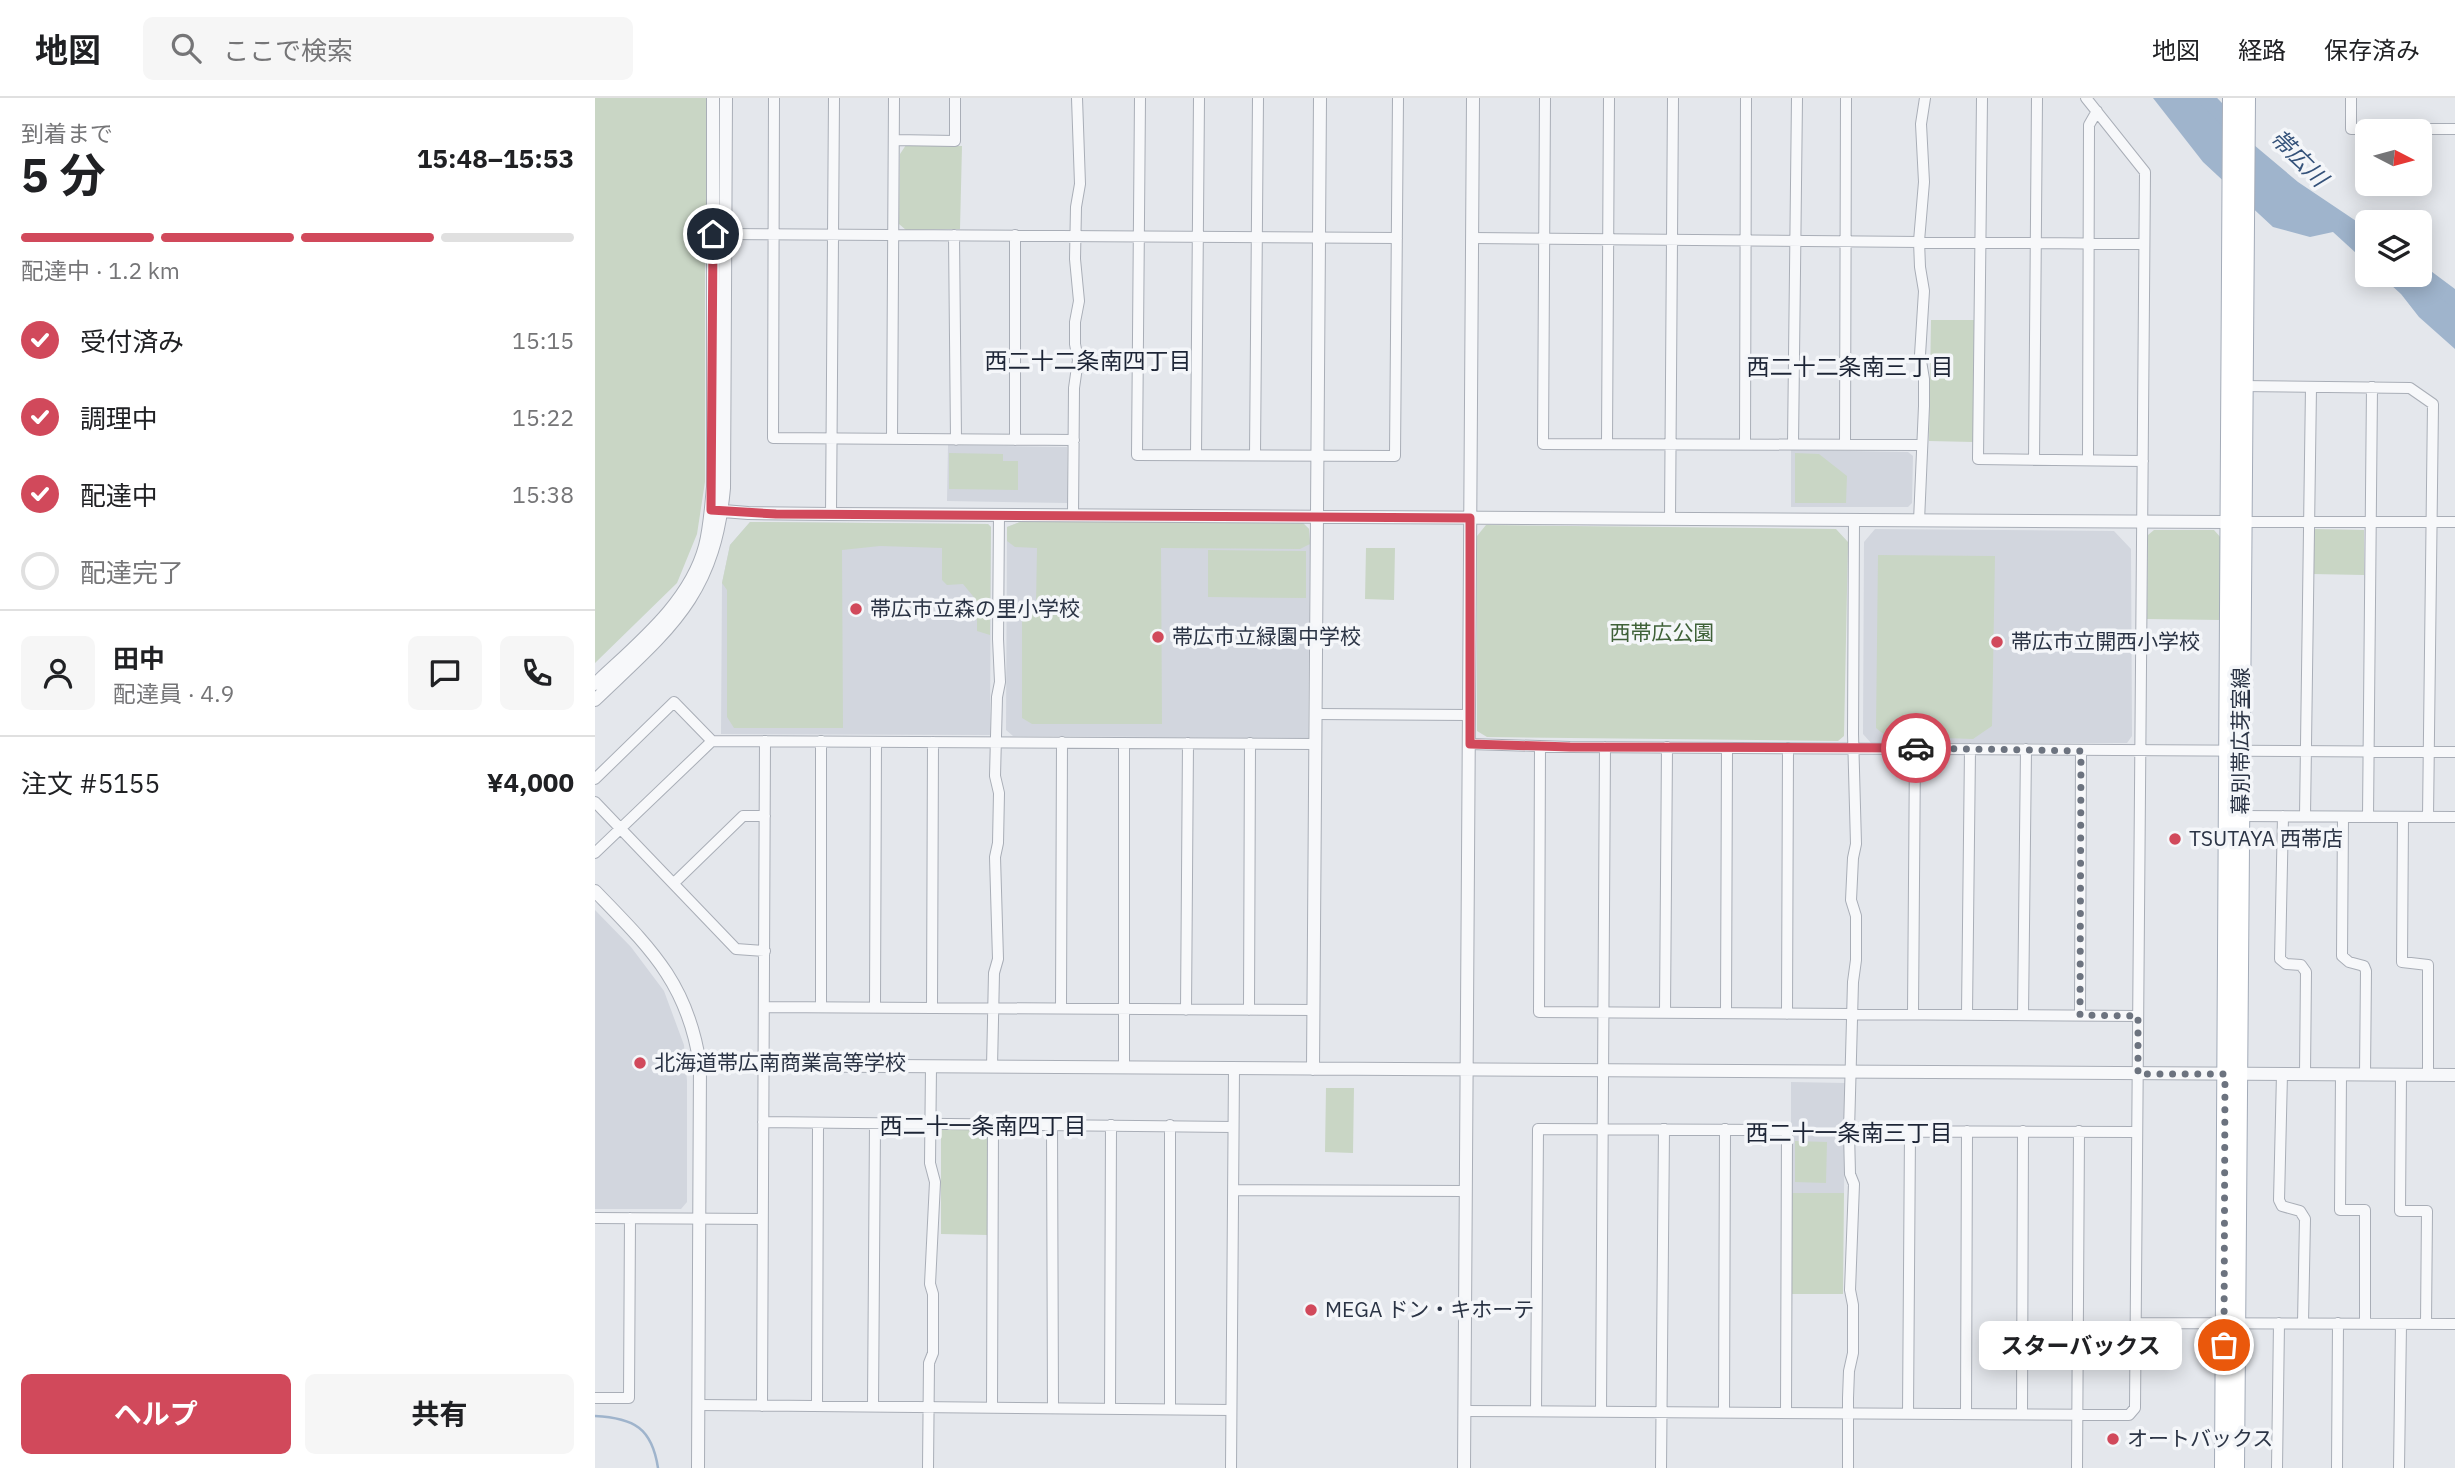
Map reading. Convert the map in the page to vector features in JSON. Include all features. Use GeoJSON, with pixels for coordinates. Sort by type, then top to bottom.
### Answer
{"type":"FeatureCollection","features":[{"type":"Feature","properties":{"kind":"main road","name":"幕別帯広芽室線"},"geometry":{"type":"LineString","coordinates":[[2231,98],[2231,202],[2237,386],[2231,1322],[2236,1468]]}},
{"type":"Feature","properties":{"kind":"main road","name":"幕別帯広芽室線"},"geometry":{"type":"LineString","coordinates":[[2237,386],[2246,215],[2247,98]]}},
{"type":"Feature","properties":{"kind":"main road","name":"幕別帯広芽室線"},"geometry":{"type":"LineString","coordinates":[[2223,1468],[2231,1322]]}},
{"type":"Feature","properties":{"kind":"street"},"geometry":{"type":"LineString","coordinates":[[713,98],[719,234]]}},
{"type":"Feature","properties":{"kind":"street"},"geometry":{"type":"LineString","coordinates":[[595,700],[673,626],[708,567],[717,537],[719,234],[726,98]]}},
{"type":"Feature","properties":{"kind":"street"},"geometry":{"type":"LineString","coordinates":[[775,98],[773,438],[1074,440]]}},
{"type":"Feature","properties":{"kind":"street"},"geometry":{"type":"LineString","coordinates":[[831,514],[834,98]]}},
{"type":"Feature","properties":{"kind":"street"},"geometry":{"type":"LineString","coordinates":[[893,439],[894,98]]}},
{"type":"Feature","properties":{"kind":"street"},"geometry":{"type":"LineString","coordinates":[[894,140],[955,141],[955,98]]}},
{"type":"Feature","properties":{"kind":"street"},"geometry":{"type":"LineString","coordinates":[[1073,516],[1074,388],[1078,360],[1075,322],[1079,301],[1075,236],[1080,184],[1077,98]]}},
{"type":"Feature","properties":{"kind":"street"},"geometry":{"type":"LineString","coordinates":[[1140,98],[1137,455],[1317,456],[1395,456],[1398,98]]}},
{"type":"Feature","properties":{"kind":"street"},"geometry":{"type":"LineString","coordinates":[[1196,455],[1199,98]]}},
{"type":"Feature","properties":{"kind":"street"},"geometry":{"type":"LineString","coordinates":[[1255,455],[1258,98]]}},
{"type":"Feature","properties":{"kind":"street"},"geometry":{"type":"LineString","coordinates":[[1313,1069],[1320,98]]}},
{"type":"Feature","properties":{"kind":"street"},"geometry":{"type":"LineString","coordinates":[[1464,1468],[1473,98]]}},
{"type":"Feature","properties":{"kind":"street"},"geometry":{"type":"LineString","coordinates":[[1545,98],[1543,444],[1921,445]]}},
{"type":"Feature","properties":{"kind":"street"},"geometry":{"type":"LineString","coordinates":[[1607,443],[1609,98]]}},
{"type":"Feature","properties":{"kind":"street"},"geometry":{"type":"LineString","coordinates":[[1670,519],[1673,98]]}},
{"type":"Feature","properties":{"kind":"street"},"geometry":{"type":"LineString","coordinates":[[1745,444],[1747,98]]}},
{"type":"Feature","properties":{"kind":"street"},"geometry":{"type":"LineString","coordinates":[[1793,444],[1797,98]]}},
{"type":"Feature","properties":{"kind":"street"},"geometry":{"type":"LineString","coordinates":[[1845,444],[1846,98]]}},
{"type":"Feature","properties":{"kind":"street"},"geometry":{"type":"LineString","coordinates":[[1919,521],[1924,393],[1920,355],[1924,308],[1919,242],[1924,182],[1921,124],[1925,98]]}},
{"type":"Feature","properties":{"kind":"street"},"geometry":{"type":"LineString","coordinates":[[1982,98],[1978,459],[2143,461]]}},
{"type":"Feature","properties":{"kind":"street"},"geometry":{"type":"LineString","coordinates":[[2033,460],[2037,98]]}},
{"type":"Feature","properties":{"kind":"street"},"geometry":{"type":"LineString","coordinates":[[1464,1411],[2129,1415],[2135,1408],[2145,173],[2086,98]]}},
{"type":"Feature","properties":{"kind":"street"},"geometry":{"type":"LineString","coordinates":[[2351,98],[2351,129],[2455,130]]}},
{"type":"Feature","properties":{"kind":"street"},"geometry":{"type":"LineString","coordinates":[[2088,460],[2089,125],[2097,111]]}},
{"type":"Feature","properties":{"kind":"street"},"geometry":{"type":"LineString","coordinates":[[719,234],[1397,238]]}},
{"type":"Feature","properties":{"kind":"street"},"geometry":{"type":"LineString","coordinates":[[954,235],[956,440]]}},
{"type":"Feature","properties":{"kind":"street"},"geometry":{"type":"LineString","coordinates":[[1014,440],[1015,235]]}},
{"type":"Feature","properties":{"kind":"street"},"geometry":{"type":"LineString","coordinates":[[1472,238],[2143,244]]}},
{"type":"Feature","properties":{"kind":"street"},"geometry":{"type":"LineString","coordinates":[[2237,386],[2410,388],[2433,404],[2428,817]]}},
{"type":"Feature","properties":{"kind":"street"},"geometry":{"type":"LineString","coordinates":[[2305,816],[2311,387]]}},
{"type":"Feature","properties":{"kind":"street"},"geometry":{"type":"LineString","coordinates":[[2368,817],[2372,387]]}},
{"type":"Feature","properties":{"kind":"street"},"geometry":{"type":"LineString","coordinates":[[716,510],[748,513],[1073,516],[2455,522]]}},
{"type":"Feature","properties":{"kind":"street"},"geometry":{"type":"LineString","coordinates":[[595,684],[657,624],[678,597],[695,572],[716,510]]}},
{"type":"Feature","properties":{"kind":"street"},"geometry":{"type":"LineString","coordinates":[[992,1067],[994,973],[998,959],[995,857],[998,843],[999,793],[995,776],[995,741],[1000,682],[997,639],[999,515]]}},
{"type":"Feature","properties":{"kind":"street"},"geometry":{"type":"LineString","coordinates":[[1848,1468],[1849,1371],[1853,1353],[1853,1305],[1850,1290],[1854,1184],[1850,1174],[1849,1131],[1856,927],[1851,900],[1856,844],[1853,748],[1854,520]]}},
{"type":"Feature","properties":{"kind":"street"},"geometry":{"type":"LineString","coordinates":[[595,779],[674,702],[712,741]]}},
{"type":"Feature","properties":{"kind":"street"},"geometry":{"type":"LineString","coordinates":[[1316,714],[1469,715]]}},
{"type":"Feature","properties":{"kind":"street"},"geometry":{"type":"LineString","coordinates":[[595,853],[712,741],[1315,744]]}},
{"type":"Feature","properties":{"kind":"street"},"geometry":{"type":"LineString","coordinates":[[762,1406],[765,741]]}},
{"type":"Feature","properties":{"kind":"street"},"geometry":{"type":"LineString","coordinates":[[821,741],[821,1007]]}},
{"type":"Feature","properties":{"kind":"street"},"geometry":{"type":"LineString","coordinates":[[875,1007],[876,742]]}},
{"type":"Feature","properties":{"kind":"street"},"geometry":{"type":"LineString","coordinates":[[932,1007],[933,742]]}},
{"type":"Feature","properties":{"kind":"street"},"geometry":{"type":"LineString","coordinates":[[1061,1008],[1062,742]]}},
{"type":"Feature","properties":{"kind":"street"},"geometry":{"type":"LineString","coordinates":[[1124,743],[1124,1068]]}},
{"type":"Feature","properties":{"kind":"street"},"geometry":{"type":"LineString","coordinates":[[1187,1010],[1188,743]]}},
{"type":"Feature","properties":{"kind":"street"},"geometry":{"type":"LineString","coordinates":[[1249,1010],[1250,743]]}},
{"type":"Feature","properties":{"kind":"street"},"geometry":{"type":"LineString","coordinates":[[1470,744],[2455,752]]}},
{"type":"Feature","properties":{"kind":"street"},"geometry":{"type":"LineString","coordinates":[[1540,746],[1539,1012],[2138,1016]]}},
{"type":"Feature","properties":{"kind":"street"},"geometry":{"type":"LineString","coordinates":[[1601,1412],[1605,747]]}},
{"type":"Feature","properties":{"kind":"street"},"geometry":{"type":"LineString","coordinates":[[1665,1012],[1667,747]]}},
{"type":"Feature","properties":{"kind":"street"},"geometry":{"type":"LineString","coordinates":[[1725,1012],[1727,748]]}},
{"type":"Feature","properties":{"kind":"street"},"geometry":{"type":"LineString","coordinates":[[1787,1014],[1789,748]]}},
{"type":"Feature","properties":{"kind":"street"},"geometry":{"type":"LineString","coordinates":[[1913,1014],[1915,748]]}},
{"type":"Feature","properties":{"kind":"street"},"geometry":{"type":"LineString","coordinates":[[1968,1014],[1970,749]]}},
{"type":"Feature","properties":{"kind":"street"},"geometry":{"type":"LineString","coordinates":[[2023,1015],[2026,749]]}},
{"type":"Feature","properties":{"kind":"street"},"geometry":{"type":"LineString","coordinates":[[2080,1015],[2081,751]]}},
{"type":"Feature","properties":{"kind":"street"},"geometry":{"type":"LineString","coordinates":[[595,802],[736,949],[765,951]]}},
{"type":"Feature","properties":{"kind":"street"},"geometry":{"type":"LineString","coordinates":[[674,883],[743,816],[765,816]]}},
{"type":"Feature","properties":{"kind":"street"},"geometry":{"type":"LineString","coordinates":[[2234,816],[2455,817]]}},
{"type":"Feature","properties":{"kind":"street"},"geometry":{"type":"LineString","coordinates":[[2283,816],[2280,960],[2287,964],[2301,965],[2306,972],[2305,1074]]}},
{"type":"Feature","properties":{"kind":"street"},"geometry":{"type":"LineString","coordinates":[[2343,817],[2342,956],[2349,962],[2364,966],[2366,971],[2365,1075]]}},
{"type":"Feature","properties":{"kind":"street"},"geometry":{"type":"LineString","coordinates":[[2403,817],[2402,962],[2428,965],[2428,1075]]}},
{"type":"Feature","properties":{"kind":"street"},"geometry":{"type":"LineString","coordinates":[[595,891],[652,950],[688,1013],[696,1037],[700,1065],[698,1468]]}},
{"type":"Feature","properties":{"kind":"street"},"geometry":{"type":"LineString","coordinates":[[764,1007],[1314,1010]]}},
{"type":"Feature","properties":{"kind":"street"},"geometry":{"type":"LineString","coordinates":[[700,1065],[2455,1075]]}},
{"type":"Feature","properties":{"kind":"street"},"geometry":{"type":"LineString","coordinates":[[928,1468],[929,1363],[933,1353],[933,1294],[930,1284],[935,1182],[930,1163],[931,1066]]}},
{"type":"Feature","properties":{"kind":"street"},"geometry":{"type":"LineString","coordinates":[[1231,1468],[1234,1069]]}},
{"type":"Feature","properties":{"kind":"street"},"geometry":{"type":"LineString","coordinates":[[2282,1074],[2279,1200],[2282,1206],[2300,1211],[2305,1219],[2303,1323]]}},
{"type":"Feature","properties":{"kind":"street"},"geometry":{"type":"LineString","coordinates":[[2341,1074],[2340,1210],[2365,1210],[2365,1323]]}},
{"type":"Feature","properties":{"kind":"street"},"geometry":{"type":"LineString","coordinates":[[2401,1075],[2400,1210],[2427,1210],[2426,1324]]}},
{"type":"Feature","properties":{"kind":"street"},"geometry":{"type":"LineString","coordinates":[[763,1122],[1233,1127]]}},
{"type":"Feature","properties":{"kind":"street"},"geometry":{"type":"LineString","coordinates":[[817,1406],[818,1123]]}},
{"type":"Feature","properties":{"kind":"street"},"geometry":{"type":"LineString","coordinates":[[873,1406],[875,1124]]}},
{"type":"Feature","properties":{"kind":"street"},"geometry":{"type":"LineString","coordinates":[[992,1408],[993,1124]]}},
{"type":"Feature","properties":{"kind":"street"},"geometry":{"type":"LineString","coordinates":[[1052,1125],[1053,1408]]}},
{"type":"Feature","properties":{"kind":"street"},"geometry":{"type":"LineString","coordinates":[[1110,1409],[1111,1125]]}},
{"type":"Feature","properties":{"kind":"street"},"geometry":{"type":"LineString","coordinates":[[1170,1125],[1170,1409]]}},
{"type":"Feature","properties":{"kind":"street"},"geometry":{"type":"LineString","coordinates":[[1536,1411],[1538,1129],[1603,1128],[1787,1130],[1786,1412]]}},
{"type":"Feature","properties":{"kind":"street"},"geometry":{"type":"LineString","coordinates":[[1661,1468],[1664,1129]]}},
{"type":"Feature","properties":{"kind":"street"},"geometry":{"type":"LineString","coordinates":[[1724,1412],[1725,1129]]}},
{"type":"Feature","properties":{"kind":"street"},"geometry":{"type":"LineString","coordinates":[[1908,1413],[1910,1130]]}},
{"type":"Feature","properties":{"kind":"street"},"geometry":{"type":"LineString","coordinates":[[1849,1131],[2137,1132]]}},
{"type":"Feature","properties":{"kind":"street"},"geometry":{"type":"LineString","coordinates":[[1966,1414],[1967,1131]]}},
{"type":"Feature","properties":{"kind":"street"},"geometry":{"type":"LineString","coordinates":[[2022,1414],[2023,1131]]}},
{"type":"Feature","properties":{"kind":"street"},"geometry":{"type":"LineString","coordinates":[[2077,1468],[2079,1131]]}},
{"type":"Feature","properties":{"kind":"street"},"geometry":{"type":"LineString","coordinates":[[1233,1190],[1465,1191]]}},
{"type":"Feature","properties":{"kind":"street"},"geometry":{"type":"LineString","coordinates":[[595,1218],[762,1219]]}},
{"type":"Feature","properties":{"kind":"street"},"geometry":{"type":"LineString","coordinates":[[595,1398],[629,1398],[630,1218]]}},
{"type":"Feature","properties":{"kind":"street"},"geometry":{"type":"LineString","coordinates":[[2277,1468],[2279,1322]]}},
{"type":"Feature","properties":{"kind":"street"},"geometry":{"type":"LineString","coordinates":[[2136,1323],[2455,1324]]}},
{"type":"Feature","properties":{"kind":"street"},"geometry":{"type":"LineString","coordinates":[[2337,1323],[2337,1468]]}},
{"type":"Feature","properties":{"kind":"street"},"geometry":{"type":"LineString","coordinates":[[2399,1468],[2401,1324]]}},
{"type":"Feature","properties":{"kind":"street"},"geometry":{"type":"LineString","coordinates":[[698,1405],[1231,1409]]}},
{"type":"Feature","properties":{"kind":"shaded area"},"geometry":{"type":"Polygon","coordinates":[[[948,445],[1067,447],[1067,503],[947,501],[948,445]]]}},
{"type":"Feature","properties":{"kind":"shaded area"},"geometry":{"type":"Polygon","coordinates":[[[1791,450],[1908,452],[1913,456],[1912,503],[1908,507],[1791,507],[1791,450]]]}},
{"type":"Feature","properties":{"kind":"shaded area","name":"帯広市立緑園中学校"},"geometry":{"type":"Polygon","coordinates":[[[1301,521],[1309,529],[1310,544],[1308,738],[1013,736],[1006,730],[1007,527],[1020,522],[1301,521]]]}},
{"type":"Feature","properties":{"kind":"shaded area","name":"帯広市立森の里小学校"},"geometry":{"type":"Polygon","coordinates":[[[750,522],[988,524],[991,527],[990,735],[721,734],[722,583],[730,545],[750,522]]]}},
{"type":"Feature","properties":{"kind":"shaded area","name":"帯広市立開西小学校"},"geometry":{"type":"Polygon","coordinates":[[[1875,529],[2114,531],[2131,549],[2132,736],[2127,743],[1871,743],[1863,734],[1864,542],[1875,529]]]}},
{"type":"Feature","properties":{"kind":"shaded area","name":"北海道帯広南商業高等学校"},"geometry":{"type":"Polygon","coordinates":[[[595,910],[631,947],[664,991],[684,1045],[687,1081],[687,1202],[681,1209],[595,1209],[595,910]]]}},
{"type":"Feature","properties":{"kind":"shaded area"},"geometry":{"type":"Polygon","coordinates":[[[1791,1082],[1845,1083],[1844,1193],[1791,1193],[1791,1082]]]}},
{"type":"Feature","properties":{"kind":"green space"},"geometry":{"type":"Polygon","coordinates":[[[595,98],[706,98],[707,224],[705,482],[697,534],[677,583],[595,663],[595,98]]]}},
{"type":"Feature","properties":{"kind":"green space"},"geometry":{"type":"Polygon","coordinates":[[[906,145],[962,146],[960,229],[906,230],[899,224],[900,154],[906,145]]]}},
{"type":"Feature","properties":{"kind":"green space"},"geometry":{"type":"Polygon","coordinates":[[[1931,320],[1974,320],[1973,442],[1929,441],[1931,320]]]}},
{"type":"Feature","properties":{"kind":"green space"},"geometry":{"type":"Polygon","coordinates":[[[949,453],[1003,454],[1003,461],[1018,461],[1018,490],[949,489],[949,453]]]}},
{"type":"Feature","properties":{"kind":"green space"},"geometry":{"type":"Polygon","coordinates":[[[1795,453],[1819,454],[1847,476],[1846,503],[1795,503],[1795,453]]]}},
{"type":"Feature","properties":{"kind":"green space"},"geometry":{"type":"Polygon","coordinates":[[[1301,521],[1309,529],[1310,544],[1300,549],[1161,548],[1162,724],[1032,724],[1022,718],[1022,603],[1036,604],[1037,548],[1015,547],[1007,541],[1007,527],[1020,522],[1301,521]]]}},
{"type":"Feature","properties":{"kind":"green space"},"geometry":{"type":"Polygon","coordinates":[[[750,522],[988,524],[991,527],[990,635],[977,631],[977,601],[963,584],[947,585],[942,580],[942,548],[880,546],[842,550],[843,728],[734,728],[727,717],[727,590],[722,583],[730,545],[750,522]]]}},
{"type":"Feature","properties":{"kind":"green space","name":"西帯広公園"},"geometry":{"type":"Polygon","coordinates":[[[1486,525],[1836,529],[1848,542],[1844,736],[1838,741],[1487,737],[1477,731],[1477,536],[1486,525]]]}},
{"type":"Feature","properties":{"kind":"green space"},"geometry":{"type":"Polygon","coordinates":[[[2313,529],[2364,530],[2364,575],[2312,574],[2313,529]]]}},
{"type":"Feature","properties":{"kind":"green space"},"geometry":{"type":"Polygon","coordinates":[[[2154,530],[2214,530],[2222,539],[2221,620],[2147,619],[2148,535],[2154,530]]]}},
{"type":"Feature","properties":{"kind":"green space"},"geometry":{"type":"Polygon","coordinates":[[[1366,548],[1395,548],[1394,600],[1365,599],[1366,548]]]}},
{"type":"Feature","properties":{"kind":"green space"},"geometry":{"type":"Polygon","coordinates":[[[1208,550],[1306,551],[1306,598],[1208,597],[1208,550]]]}},
{"type":"Feature","properties":{"kind":"green space"},"geometry":{"type":"Polygon","coordinates":[[[1878,555],[1995,556],[1992,726],[1973,739],[1886,736],[1876,728],[1878,555]]]}},
{"type":"Feature","properties":{"kind":"green space"},"geometry":{"type":"Polygon","coordinates":[[[1326,1088],[1354,1088],[1353,1153],[1325,1152],[1326,1088]]]}},
{"type":"Feature","properties":{"kind":"green space"},"geometry":{"type":"Polygon","coordinates":[[[941,1130],[989,1130],[988,1235],[941,1234],[941,1130]]]}},
{"type":"Feature","properties":{"kind":"green space"},"geometry":{"type":"Polygon","coordinates":[[[1795,1141],[1827,1142],[1826,1183],[1795,1182],[1795,1141]]]}},
{"type":"Feature","properties":{"kind":"green space"},"geometry":{"type":"Polygon","coordinates":[[[1790,1193],[1844,1193],[1843,1294],[1790,1294],[1790,1193]]]}},
{"type":"Feature","properties":{"kind":"water"},"geometry":{"type":"Polygon","coordinates":[[[2153,98],[2198,98],[2298,182],[2355,220],[2355,252],[2333,232],[2310,237],[2273,227],[2203,162],[2153,98]]]}},
{"type":"Feature","properties":{"kind":"water"},"geometry":{"type":"Polygon","coordinates":[[[2432,283],[2455,306],[2455,349],[2419,317],[2393,287],[2432,287],[2432,283]]]}},
{"type":"Feature","properties":{"kind":"waterway","name":"帯広川"},"geometry":{"type":"LineString","coordinates":[[2206,98],[2238,131]]}},
{"type":"Feature","properties":{"kind":"waterway","name":"帯広川"},"geometry":{"type":"LineString","coordinates":[[2432,282],[2455,299]]}},
{"type":"Feature","properties":{"kind":"waterway"},"geometry":{"type":"LineString","coordinates":[[595,1416],[620,1419],[639,1428],[651,1443],[658,1468]]}},
{"type":"Feature","properties":{"kind":"way so far"},"geometry":{"type":"LineString","coordinates":[[1916,748],[2081,751],[2080,1015],[2138,1016],[2138,1074],[2225,1074],[2224,1345]]}},
{"type":"Feature","properties":{"kind":"place","name":"帯広市立森の里小学校"},"geometry":{"type":"Point","coordinates":[856,609]}},
{"type":"Feature","properties":{"kind":"place","name":"帯広市立緑園中学校"},"geometry":{"type":"Point","coordinates":[1158,637]}},
{"type":"Feature","properties":{"kind":"place","name":"帯広市立開西小学校"},"geometry":{"type":"Point","coordinates":[1997,642]}},
{"type":"Feature","properties":{"kind":"place","name":"TSUTAYA 西帯店"},"geometry":{"type":"Point","coordinates":[2175,839]}},
{"type":"Feature","properties":{"kind":"place","name":"北海道帯広南商業高等学校"},"geometry":{"type":"Point","coordinates":[640,1063]}},
{"type":"Feature","properties":{"kind":"place","name":"MEGA ドン・キホーテ"},"geometry":{"type":"Point","coordinates":[1311,1310]}},
{"type":"Feature","properties":{"kind":"place","name":"スターバックス"},"geometry":{"type":"Point","coordinates":[2224,1345]}},
{"type":"Feature","properties":{"kind":"place","name":"オートバックス"},"geometry":{"type":"Point","coordinates":[2113,1439]}},
{"type":"Feature","properties":{"kind":"district","name":"西二十二条南四丁目"},"geometry":{"type":"Point","coordinates":[1088,361]}},
{"type":"Feature","properties":{"kind":"district","name":"西二十二条南三丁目"},"geometry":{"type":"Point","coordinates":[1850,367]}},
{"type":"Feature","properties":{"kind":"district","name":"西二十一条南四丁目"},"geometry":{"type":"Point","coordinates":[983,1126]}},
{"type":"Feature","properties":{"kind":"district","name":"西二十一条南三丁目"},"geometry":{"type":"Point","coordinates":[1849,1133]}},
{"type":"Feature","properties":{"kind":"route"},"geometry":{"type":"LineString","coordinates":[[713,234],[711,510],[776,514],[1470,518],[1470,744],[1570,747],[1916,748]]}}]}
